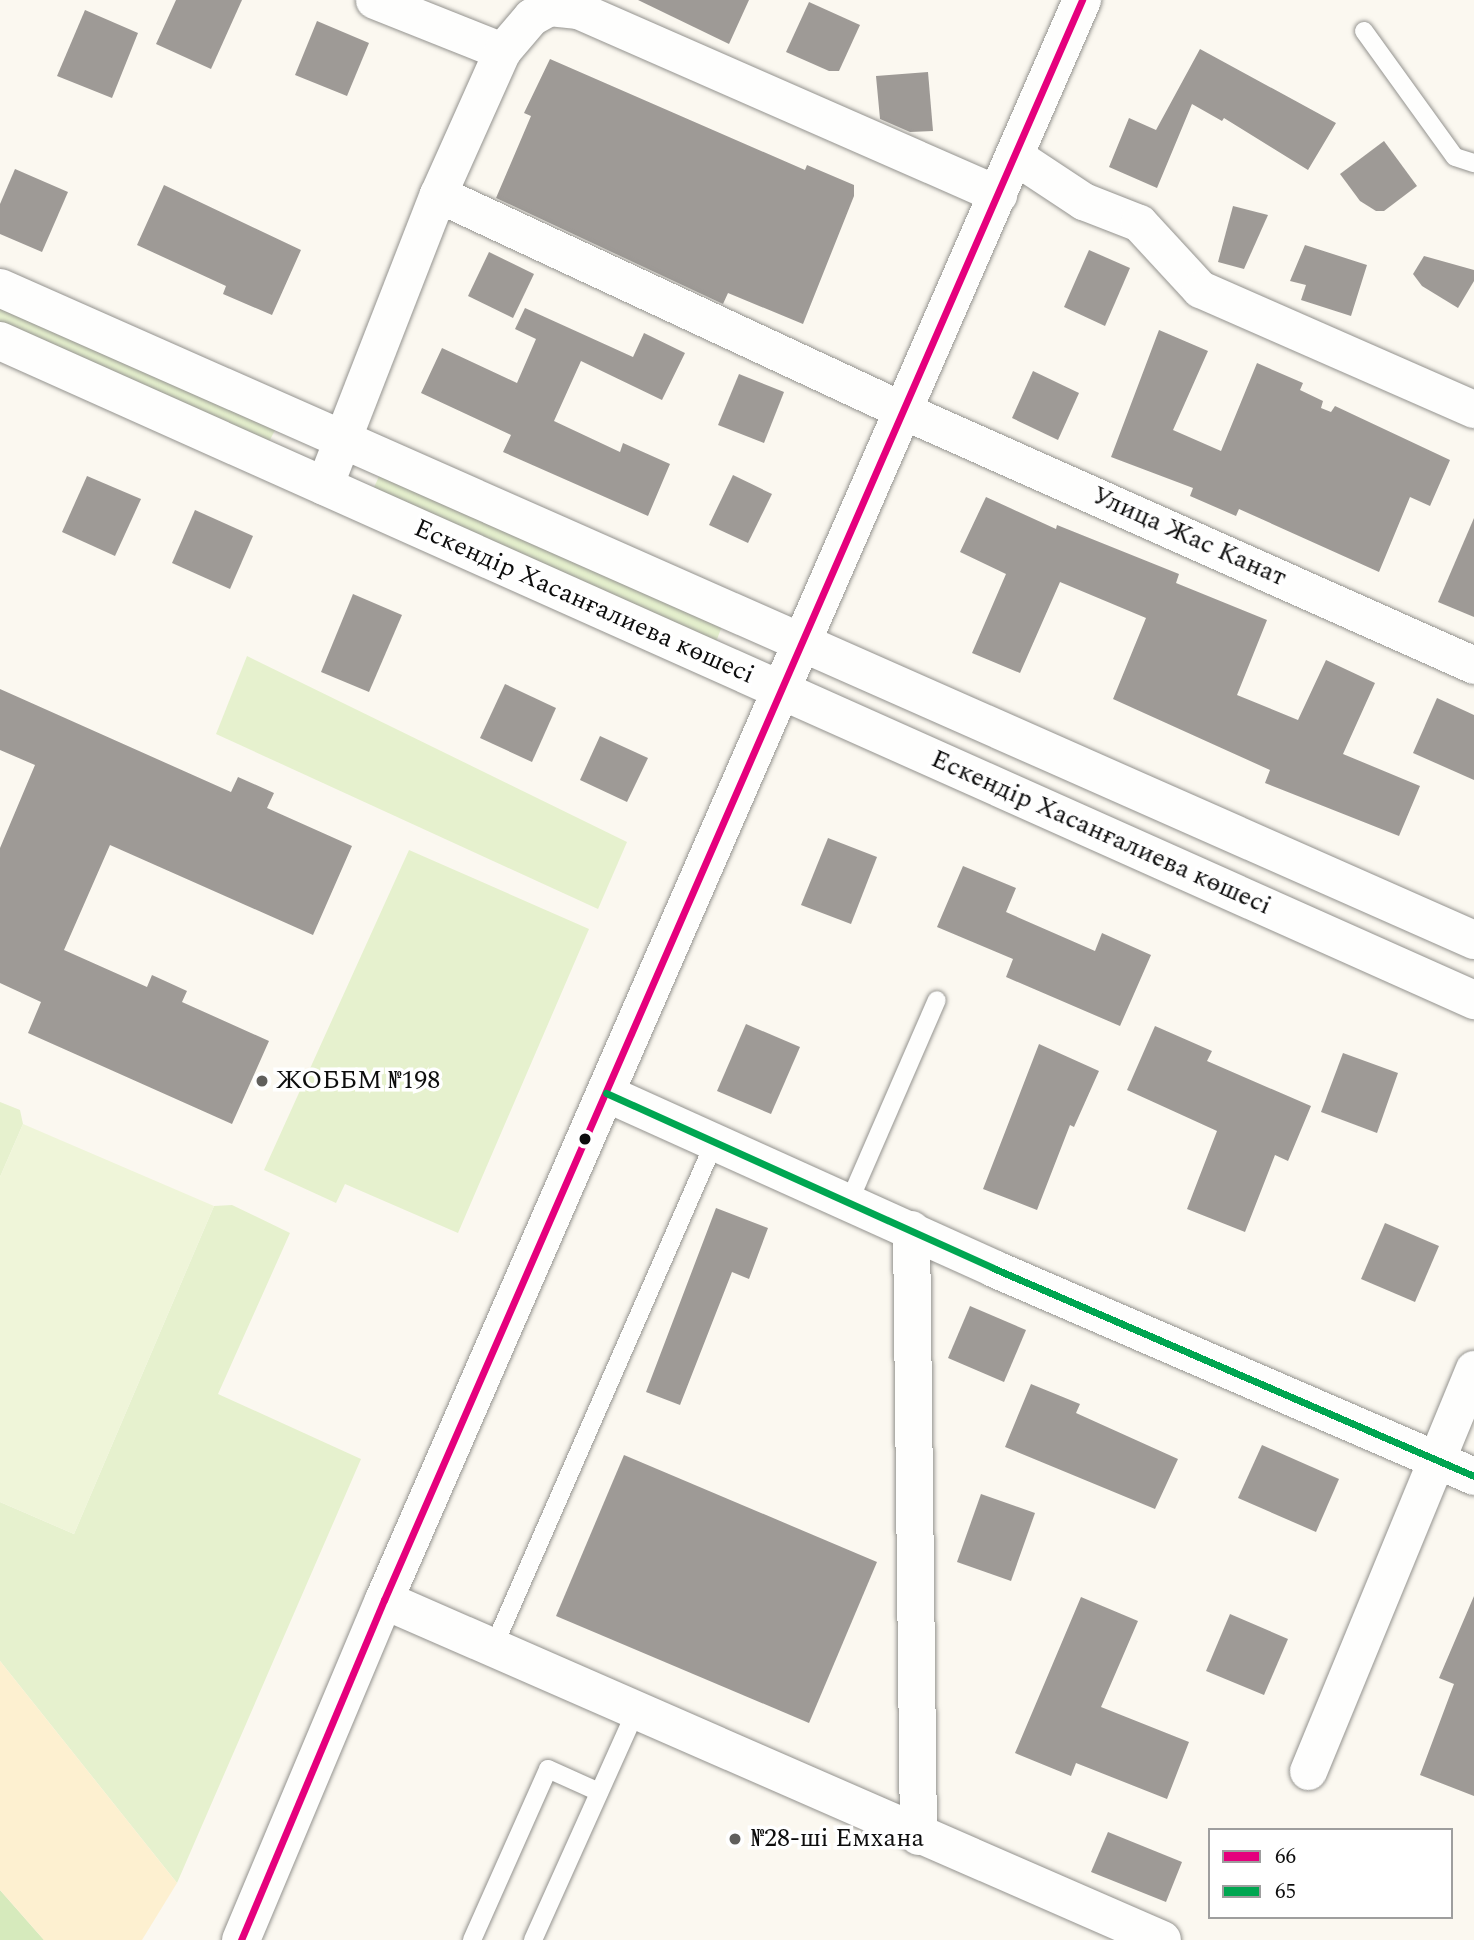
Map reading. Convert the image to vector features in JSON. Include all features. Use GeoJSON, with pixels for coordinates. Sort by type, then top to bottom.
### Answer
{"type":"FeatureCollection","features":[{"type":"Feature","properties":{"kind":"street"},"geometry":{"type":"LineString","coordinates":[[374,0],[432,12],[502,51]]}},
{"type":"Feature","properties":{"kind":"street"},"geometry":{"type":"LineString","coordinates":[[241,1940],[384,1600],[783,691],[1082,0]]}},
{"type":"Feature","properties":{"kind":"street"},"geometry":{"type":"LineString","coordinates":[[324,486],[438,194],[502,51],[531,17],[549,7],[578,10],[998,194]]}},
{"type":"Feature","properties":{"kind":"street"},"geometry":{"type":"LineString","coordinates":[[1015,156],[1083,201],[1139,223],[1199,289],[1474,409]]}},
{"type":"Feature","properties":{"kind":"street","name":"Улица Жас Канат"},"geometry":{"type":"LineString","coordinates":[[438,194],[904,411],[1474,664]]}},
{"type":"Feature","properties":{"kind":"street","name":"Ескендір Хасанғалиева көшесі"},"geometry":{"type":"LineString","coordinates":[[0,288],[1474,940]]}},
{"type":"Feature","properties":{"kind":"street","name":"Ескендір Хасанғалиева көшесі"},"geometry":{"type":"LineString","coordinates":[[0,341],[1474,1000]]}},
{"type":"Feature","properties":{"kind":"street"},"geometry":{"type":"LineString","coordinates":[[606,1093],[1474,1476]]}},
{"type":"Feature","properties":{"kind":"street"},"geometry":{"type":"LineString","coordinates":[[911,1229],[918,1836]]}},
{"type":"Feature","properties":{"kind":"street"},"geometry":{"type":"LineString","coordinates":[[1308,1772],[1474,1369]]}},
{"type":"Feature","properties":{"kind":"street"},"geometry":{"type":"LineString","coordinates":[[384,1600],[1158,1939]]}},
{"type":"Feature","properties":{"kind":"lane"},"geometry":{"type":"LineString","coordinates":[[1364,31],[1455,158],[1474,163]]}},
{"type":"Feature","properties":{"kind":"lane"},"geometry":{"type":"LineString","coordinates":[[849,1202],[937,1000]]}},
{"type":"Feature","properties":{"kind":"lane"},"geometry":{"type":"LineString","coordinates":[[493,1648],[715,1141]]}},
{"type":"Feature","properties":{"kind":"lane"},"geometry":{"type":"LineString","coordinates":[[533,1940],[635,1711]]}},
{"type":"Feature","properties":{"kind":"lane"},"geometry":{"type":"LineString","coordinates":[[472,1940],[548,1769],[599,1792]]}},
{"type":"Feature","properties":{"kind":"green space"},"geometry":{"type":"Polygon","coordinates":[[[0,305],[278,424],[266,448],[0,330],[0,305]]]}},
{"type":"Feature","properties":{"kind":"green space"},"geometry":{"type":"Polygon","coordinates":[[[381,472],[724,621],[714,647],[371,494],[381,472]]]}},
{"type":"Feature","properties":{"kind":"green space"},"geometry":{"type":"Polygon","coordinates":[[[247,656],[627,842],[598,909],[216,734],[247,656]]]}},
{"type":"Feature","properties":{"kind":"green space"},"geometry":{"type":"Polygon","coordinates":[[[409,850],[589,929],[458,1233],[345,1184],[336,1203],[264,1170],[409,850]]]}},
{"type":"Feature","properties":{"kind":"green space"},"geometry":{"type":"Polygon","coordinates":[[[0,1102],[20,1110],[23,1124],[0,1177],[0,1102]]]}},
{"type":"Feature","properties":{"kind":"green space"},"geometry":{"type":"Polygon","coordinates":[[[23,1124],[214,1206],[74,1534],[0,1502],[0,1177],[23,1124]]]}},
{"type":"Feature","properties":{"kind":"green space"},"geometry":{"type":"Polygon","coordinates":[[[232,1205],[290,1233],[218,1394],[361,1459],[177,1883],[0,1661],[0,1502],[74,1534],[214,1206],[232,1205]]]}},
{"type":"Feature","properties":{"kind":"green space"},"geometry":{"type":"Polygon","coordinates":[[[0,1890],[44,1940],[0,1940],[0,1890]]]}},
{"type":"Feature","properties":{"kind":"sand"},"geometry":{"type":"Polygon","coordinates":[[[0,1661],[177,1883],[142,1940],[44,1940],[0,1890],[0,1661]]]}},
{"type":"Feature","properties":{"kind":"building"},"geometry":{"type":"Polygon","coordinates":[[[176,0],[242,0],[211,69],[156,44],[176,0]]]}},
{"type":"Feature","properties":{"kind":"building"},"geometry":{"type":"Polygon","coordinates":[[[638,0],[749,0],[729,44],[638,0]]]}},
{"type":"Feature","properties":{"kind":"building"},"geometry":{"type":"Polygon","coordinates":[[[809,2],[860,25],[839,71],[829,71],[786,52],[809,2]]]}},
{"type":"Feature","properties":{"kind":"building"},"geometry":{"type":"Polygon","coordinates":[[[85,10],[138,33],[112,98],[57,76],[85,10]]]}},
{"type":"Feature","properties":{"kind":"building"},"geometry":{"type":"Polygon","coordinates":[[[317,21],[369,43],[347,96],[295,75],[317,21]]]}},
{"type":"Feature","properties":{"kind":"building"},"geometry":{"type":"Polygon","coordinates":[[[1200,49],[1336,123],[1308,170],[1224,118],[1222,121],[1192,104],[1157,188],[1109,167],[1129,118],[1156,130],[1200,49]]]}},
{"type":"Feature","properties":{"kind":"building"},"geometry":{"type":"Polygon","coordinates":[[[550,59],[805,170],[807,165],[854,185],[854,196],[803,324],[728,293],[723,304],[496,198],[531,116],[524,113],[550,59]]]}},
{"type":"Feature","properties":{"kind":"building"},"geometry":{"type":"Polygon","coordinates":[[[928,72],[933,131],[910,132],[880,119],[876,76],[928,72]]]}},
{"type":"Feature","properties":{"kind":"building"},"geometry":{"type":"Polygon","coordinates":[[[1384,141],[1417,186],[1384,211],[1376,211],[1360,201],[1340,174],[1384,141]]]}},
{"type":"Feature","properties":{"kind":"building"},"geometry":{"type":"Polygon","coordinates":[[[15,169],[68,192],[42,252],[0,234],[0,204],[15,169]]]}},
{"type":"Feature","properties":{"kind":"building"},"geometry":{"type":"Polygon","coordinates":[[[164,185],[301,250],[272,315],[223,294],[226,286],[137,245],[164,185]]]}},
{"type":"Feature","properties":{"kind":"building"},"geometry":{"type":"Polygon","coordinates":[[[1233,206],[1268,215],[1244,269],[1218,262],[1233,206]]]}},
{"type":"Feature","properties":{"kind":"building"},"geometry":{"type":"Polygon","coordinates":[[[1305,245],[1367,265],[1351,316],[1301,300],[1306,285],[1290,281],[1305,245]]]}},
{"type":"Feature","properties":{"kind":"building"},"geometry":{"type":"Polygon","coordinates":[[[1089,250],[1130,268],[1105,326],[1064,307],[1089,250]]]}},
{"type":"Feature","properties":{"kind":"building"},"geometry":{"type":"Polygon","coordinates":[[[489,252],[534,274],[513,318],[468,296],[489,252]]]}},
{"type":"Feature","properties":{"kind":"building"},"geometry":{"type":"Polygon","coordinates":[[[1424,256],[1474,270],[1474,281],[1458,308],[1422,286],[1413,274],[1424,256]]]}},
{"type":"Feature","properties":{"kind":"building"},"geometry":{"type":"Polygon","coordinates":[[[525,308],[633,357],[644,333],[685,353],[662,400],[581,361],[554,421],[620,452],[623,443],[670,464],[648,516],[503,452],[511,435],[421,393],[442,348],[517,383],[536,339],[515,329],[525,308]]]}},
{"type":"Feature","properties":{"kind":"building"},"geometry":{"type":"Polygon","coordinates":[[[1159,330],[1208,351],[1173,430],[1221,451],[1257,363],[1303,383],[1300,390],[1323,401],[1321,408],[1331,412],[1335,406],[1450,460],[1430,506],[1410,497],[1379,572],[1239,509],[1236,516],[1190,496],[1193,488],[1111,457],[1159,330]]]}},
{"type":"Feature","properties":{"kind":"building"},"geometry":{"type":"Polygon","coordinates":[[[1033,371],[1079,393],[1058,440],[1012,418],[1033,371]]]}},
{"type":"Feature","properties":{"kind":"building"},"geometry":{"type":"Polygon","coordinates":[[[739,374],[784,392],[764,443],[718,425],[739,374]]]}},
{"type":"Feature","properties":{"kind":"building"},"geometry":{"type":"Polygon","coordinates":[[[733,475],[772,494],[748,543],[709,525],[733,475]]]}},
{"type":"Feature","properties":{"kind":"building"},"geometry":{"type":"Polygon","coordinates":[[[87,476],[141,499],[115,556],[62,532],[87,476]]]}},
{"type":"Feature","properties":{"kind":"building"},"geometry":{"type":"Polygon","coordinates":[[[986,497],[1056,529],[1057,525],[1179,574],[1176,583],[1267,620],[1237,695],[1298,720],[1326,660],[1375,683],[1343,754],[1420,786],[1399,836],[1265,783],[1270,770],[1113,699],[1146,618],[1060,582],[1020,673],[972,653],[1006,574],[960,552],[986,497]]]}},
{"type":"Feature","properties":{"kind":"building"},"geometry":{"type":"Polygon","coordinates":[[[195,510],[253,536],[230,589],[172,563],[195,510]]]}},
{"type":"Feature","properties":{"kind":"building"},"geometry":{"type":"Polygon","coordinates":[[[1474,518],[1474,617],[1438,602],[1474,518]]]}},
{"type":"Feature","properties":{"kind":"building"},"geometry":{"type":"Polygon","coordinates":[[[353,594],[402,615],[369,692],[321,672],[353,594]]]}},
{"type":"Feature","properties":{"kind":"building"},"geometry":{"type":"Polygon","coordinates":[[[505,684],[556,708],[532,762],[480,738],[505,684]]]}},
{"type":"Feature","properties":{"kind":"building"},"geometry":{"type":"Polygon","coordinates":[[[0,689],[231,792],[238,777],[274,793],[267,808],[352,846],[313,935],[110,845],[64,950],[147,987],[152,975],[187,991],[182,1002],[269,1041],[232,1124],[28,1033],[41,1002],[0,983],[0,848],[35,765],[0,750],[0,689]]]}},
{"type":"Feature","properties":{"kind":"building"},"geometry":{"type":"Polygon","coordinates":[[[1437,698],[1474,715],[1474,780],[1413,753],[1437,698]]]}},
{"type":"Feature","properties":{"kind":"building"},"geometry":{"type":"Polygon","coordinates":[[[600,736],[648,758],[627,802],[580,780],[600,736]]]}},
{"type":"Feature","properties":{"kind":"building"},"geometry":{"type":"Polygon","coordinates":[[[828,838],[877,857],[851,924],[801,905],[828,838]]]}},
{"type":"Feature","properties":{"kind":"building"},"geometry":{"type":"Polygon","coordinates":[[[963,866],[1016,888],[1006,912],[1095,951],[1102,933],[1151,955],[1120,1026],[1006,977],[1013,959],[937,927],[963,866]]]}},
{"type":"Feature","properties":{"kind":"building"},"geometry":{"type":"Polygon","coordinates":[[[746,1024],[800,1047],[771,1114],[717,1091],[746,1024]]]}},
{"type":"Feature","properties":{"kind":"building"},"geometry":{"type":"Polygon","coordinates":[[[1155,1026],[1212,1051],[1207,1061],[1311,1106],[1288,1161],[1275,1155],[1245,1232],[1187,1209],[1217,1131],[1127,1090],[1155,1026]]]}},
{"type":"Feature","properties":{"kind":"building"},"geometry":{"type":"Polygon","coordinates":[[[1039,1044],[1099,1071],[1074,1127],[1070,1125],[1037,1210],[983,1189],[1039,1044]]]}},
{"type":"Feature","properties":{"kind":"building"},"geometry":{"type":"Polygon","coordinates":[[[1343,1053],[1398,1073],[1377,1133],[1321,1112],[1343,1053]]]}},
{"type":"Feature","properties":{"kind":"building"},"geometry":{"type":"Polygon","coordinates":[[[716,1208],[768,1228],[749,1279],[732,1272],[680,1405],[646,1392],[716,1208]]]}},
{"type":"Feature","properties":{"kind":"building"},"geometry":{"type":"Polygon","coordinates":[[[1385,1223],[1439,1246],[1415,1302],[1361,1279],[1385,1223]]]}},
{"type":"Feature","properties":{"kind":"building"},"geometry":{"type":"Polygon","coordinates":[[[970,1306],[1026,1330],[1004,1382],[948,1358],[970,1306]]]}},
{"type":"Feature","properties":{"kind":"building"},"geometry":{"type":"Polygon","coordinates":[[[1031,1384],[1080,1404],[1076,1413],[1178,1459],[1155,1509],[1005,1447],[1031,1384]]]}},
{"type":"Feature","properties":{"kind":"building"},"geometry":{"type":"Polygon","coordinates":[[[1262,1445],[1339,1479],[1316,1532],[1238,1498],[1262,1445]]]}},
{"type":"Feature","properties":{"kind":"building"},"geometry":{"type":"Polygon","coordinates":[[[624,1455],[877,1562],[809,1723],[556,1616],[624,1455]]]}},
{"type":"Feature","properties":{"kind":"building"},"geometry":{"type":"Polygon","coordinates":[[[981,1494],[1035,1513],[1011,1581],[957,1562],[981,1494]]]}},
{"type":"Feature","properties":{"kind":"building"},"geometry":{"type":"Polygon","coordinates":[[[1474,1596],[1474,1796],[1420,1775],[1454,1684],[1439,1678],[1474,1596]]]}},
{"type":"Feature","properties":{"kind":"building"},"geometry":{"type":"Polygon","coordinates":[[[1081,1597],[1138,1621],[1101,1707],[1189,1742],[1167,1799],[1076,1763],[1071,1776],[1015,1753],[1081,1597]]]}},
{"type":"Feature","properties":{"kind":"building"},"geometry":{"type":"Polygon","coordinates":[[[1230,1614],[1288,1639],[1264,1695],[1206,1671],[1230,1614]]]}},
{"type":"Feature","properties":{"kind":"building"},"geometry":{"type":"Polygon","coordinates":[[[1108,1832],[1182,1862],[1166,1902],[1091,1872],[1108,1832]]]}},
{"type":"Feature","properties":{"kind":"transit line","name":"66"},"geometry":{"type":"LineString","coordinates":[[241,1940],[384,1600],[1082,0]]}},
{"type":"Feature","properties":{"kind":"transit line","name":"65"},"geometry":{"type":"LineString","coordinates":[[606,1093],[993,1268],[1474,1476]]}},
{"type":"Feature","properties":{"kind":"place","name":"ЖОББМ №198"},"geometry":{"type":"Point","coordinates":[262,1081]}},
{"type":"Feature","properties":{"kind":"place","name":"№28-ші Емхана"},"geometry":{"type":"Point","coordinates":[735,1839]}}]}
